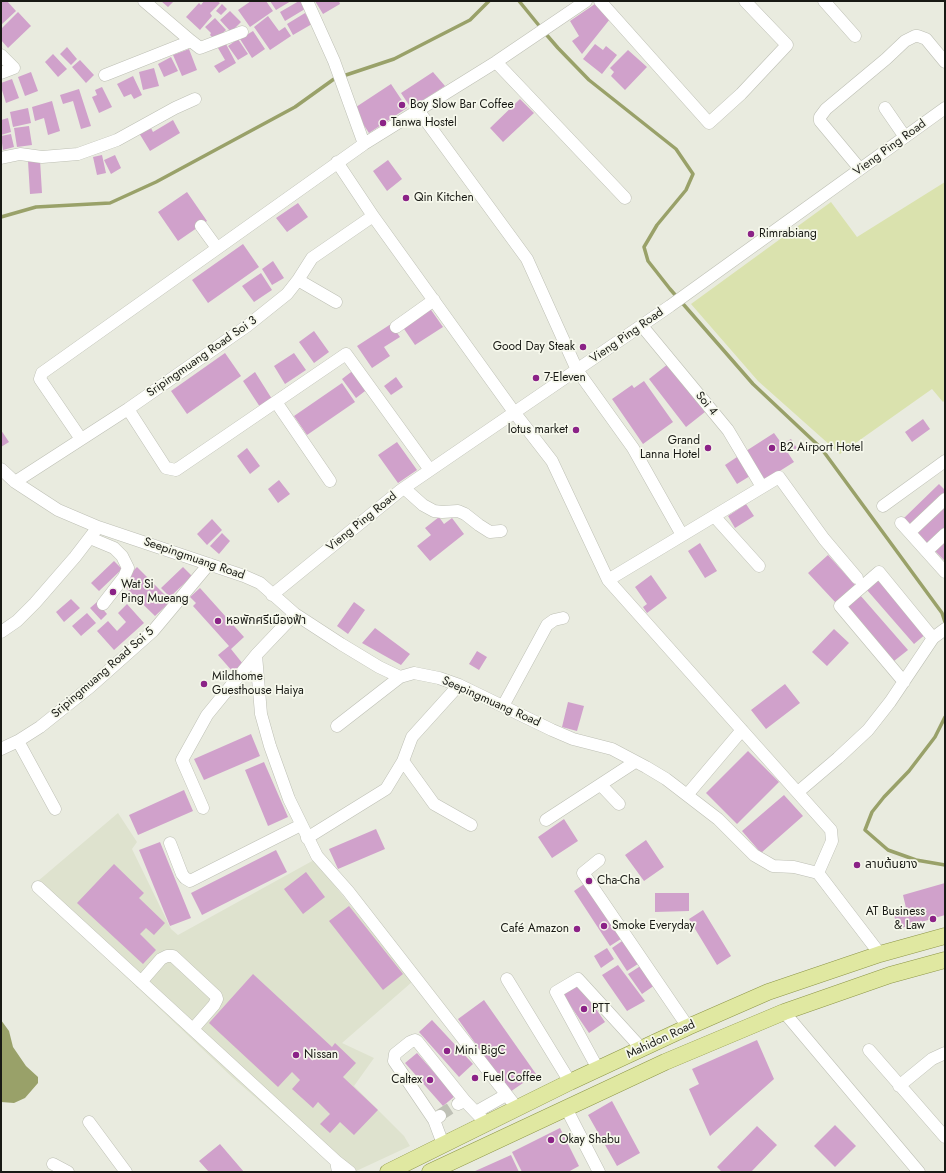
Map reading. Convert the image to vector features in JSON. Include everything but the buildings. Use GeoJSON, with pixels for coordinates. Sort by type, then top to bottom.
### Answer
{"type":"FeatureCollection","features":[{"type":"Feature","properties":{"kind":"main road","name":"Mahidon Road"},"geometry":{"type":"LineString","coordinates":[[388,1172],[570,1082],[688,1027],[768,992],[880,954],[945,936]]}},
{"type":"Feature","properties":{"kind":"main road","name":"Mahidon Road"},"geometry":{"type":"LineString","coordinates":[[430,1172],[665,1062],[784,1012],[890,976],[945,960]]}},
{"type":"Feature","properties":{"kind":"street"},"geometry":{"type":"LineString","coordinates":[[144,1],[200,48],[242,32]]}},
{"type":"Feature","properties":{"kind":"street"},"geometry":{"type":"LineString","coordinates":[[307,1],[334,61],[364,144]]}},
{"type":"Feature","properties":{"kind":"street"},"geometry":{"type":"LineString","coordinates":[[81,439],[40,379],[42,373],[337,162],[496,62],[586,1]]}},
{"type":"Feature","properties":{"kind":"street"},"geometry":{"type":"LineString","coordinates":[[600,1],[709,124],[741,94],[787,45],[745,1]]}},
{"type":"Feature","properties":{"kind":"street"},"geometry":{"type":"LineString","coordinates":[[824,1],[855,36]]}},
{"type":"Feature","properties":{"kind":"street"},"geometry":{"type":"LineString","coordinates":[[860,169],[820,121],[820,117],[826,109],[886,59],[905,41],[914,36],[926,39],[945,62]]}},
{"type":"Feature","properties":{"kind":"street"},"geometry":{"type":"LineString","coordinates":[[105,75],[191,41]]}},
{"type":"Feature","properties":{"kind":"street"},"geometry":{"type":"LineString","coordinates":[[1,55],[14,68],[1,73]]}},
{"type":"Feature","properties":{"kind":"street"},"geometry":{"type":"LineString","coordinates":[[496,62],[625,198]]}},
{"type":"Feature","properties":{"kind":"street"},"geometry":{"type":"LineString","coordinates":[[1,158],[20,154],[42,157],[78,154],[117,140],[174,108],[195,99]]}},
{"type":"Feature","properties":{"kind":"street"},"geometry":{"type":"LineString","coordinates":[[885,108],[905,136]]}},
{"type":"Feature","properties":{"kind":"street","name":"Vieng Ping Road"},"geometry":{"type":"LineString","coordinates":[[272,595],[404,488],[642,326],[945,108]]}},
{"type":"Feature","properties":{"kind":"street"},"geometry":{"type":"LineString","coordinates":[[418,110],[527,259],[577,370],[633,448],[682,535]]}},
{"type":"Feature","properties":{"kind":"street"},"geometry":{"type":"LineString","coordinates":[[337,162],[514,412],[552,461],[608,580],[831,830],[832,841],[818,873],[880,954]]}},
{"type":"Feature","properties":{"kind":"street","name":"Sripingmuang Road Soi 3"},"geometry":{"type":"LineString","coordinates":[[15,482],[128,409],[247,326],[287,294],[312,258],[374,216]]}},
{"type":"Feature","properties":{"kind":"street"},"geometry":{"type":"LineString","coordinates":[[201,226],[217,248]]}},
{"type":"Feature","properties":{"kind":"street"},"geometry":{"type":"LineString","coordinates":[[298,280],[336,302]]}},
{"type":"Feature","properties":{"kind":"street"},"geometry":{"type":"LineString","coordinates":[[396,326],[434,300]]}},
{"type":"Feature","properties":{"kind":"street","name":"Soi 4"},"geometry":{"type":"LineString","coordinates":[[642,326],[728,430],[762,488]]}},
{"type":"Feature","properties":{"kind":"street"},"geometry":{"type":"LineString","coordinates":[[128,409],[166,468],[176,470],[346,354],[430,470]]}},
{"type":"Feature","properties":{"kind":"street"},"geometry":{"type":"LineString","coordinates":[[276,402],[330,481]]}},
{"type":"Feature","properties":{"kind":"street"},"geometry":{"type":"LineString","coordinates":[[883,506],[945,461]]}},
{"type":"Feature","properties":{"kind":"street","name":"Seepingmuang Road"},"geometry":{"type":"LineString","coordinates":[[1,469],[15,482],[58,510],[98,526],[244,576],[260,583],[295,614],[379,667],[400,677],[414,674],[439,678],[459,685],[574,740],[612,749],[666,779],[687,794],[718,819],[754,855],[773,866],[794,866],[818,873]]}},
{"type":"Feature","properties":{"kind":"street"},"geometry":{"type":"LineString","coordinates":[[608,580],[779,478],[824,539],[857,578]]}},
{"type":"Feature","properties":{"kind":"street"},"geometry":{"type":"LineString","coordinates":[[404,488],[423,505],[434,511],[458,512],[465,514],[479,526],[490,532],[501,531]]}},
{"type":"Feature","properties":{"kind":"street"},"geometry":{"type":"LineString","coordinates":[[910,532],[945,499]]}},
{"type":"Feature","properties":{"kind":"street"},"geometry":{"type":"LineString","coordinates":[[714,516],[759,566]]}},
{"type":"Feature","properties":{"kind":"street"},"geometry":{"type":"LineString","coordinates":[[901,523],[945,571]]}},
{"type":"Feature","properties":{"kind":"street"},"geometry":{"type":"LineString","coordinates":[[1,632],[17,621],[36,603],[75,557],[98,526]]}},
{"type":"Feature","properties":{"kind":"street"},"geometry":{"type":"LineString","coordinates":[[927,552],[945,534]]}},
{"type":"Feature","properties":{"kind":"street"},"geometry":{"type":"LineString","coordinates":[[90,538],[114,548],[122,556],[128,568],[124,577],[103,604]]}},
{"type":"Feature","properties":{"kind":"street","name":"Sripingmuang Road Soi 5"},"geometry":{"type":"LineString","coordinates":[[1,749],[18,741],[40,727],[153,631],[209,564]]}},
{"type":"Feature","properties":{"kind":"street"},"geometry":{"type":"LineString","coordinates":[[798,792],[868,730],[904,682],[939,634],[879,572],[840,606],[904,682]]}},
{"type":"Feature","properties":{"kind":"street"},"geometry":{"type":"LineString","coordinates":[[203,808],[182,760],[207,715],[256,655],[295,614]]}},
{"type":"Feature","properties":{"kind":"street"},"geometry":{"type":"LineString","coordinates":[[503,706],[549,623],[563,618]]}},
{"type":"Feature","properties":{"kind":"street"},"geometry":{"type":"LineString","coordinates":[[256,655],[262,714],[270,746],[289,800],[317,856],[348,891],[517,1108]]}},
{"type":"Feature","properties":{"kind":"street"},"geometry":{"type":"LineString","coordinates":[[337,726],[400,677]]}},
{"type":"Feature","properties":{"kind":"street"},"geometry":{"type":"LineString","coordinates":[[307,838],[386,789],[403,761],[412,737],[459,685]]}},
{"type":"Feature","properties":{"kind":"street"},"geometry":{"type":"LineString","coordinates":[[687,794],[742,730]]}},
{"type":"Feature","properties":{"kind":"street"},"geometry":{"type":"LineString","coordinates":[[18,741],[55,809]]}},
{"type":"Feature","properties":{"kind":"street"},"geometry":{"type":"LineString","coordinates":[[403,761],[434,804],[471,825]]}},
{"type":"Feature","properties":{"kind":"street"},"geometry":{"type":"LineString","coordinates":[[546,820],[635,762]]}},
{"type":"Feature","properties":{"kind":"street"},"geometry":{"type":"LineString","coordinates":[[601,785],[619,804]]}},
{"type":"Feature","properties":{"kind":"street"},"geometry":{"type":"LineString","coordinates":[[170,843],[182,874],[190,881],[301,825]]}},
{"type":"Feature","properties":{"kind":"street"},"geometry":{"type":"LineString","coordinates":[[599,860],[583,873],[688,1027]]}},
{"type":"Feature","properties":{"kind":"street"},"geometry":{"type":"LineString","coordinates":[[38,887],[193,1029],[337,1166],[350,1172]]}},
{"type":"Feature","properties":{"kind":"street"},"geometry":{"type":"LineString","coordinates":[[141,982],[161,959],[168,956],[174,956],[216,996],[217,999],[214,1005],[193,1029]]}},
{"type":"Feature","properties":{"kind":"street"},"geometry":{"type":"LineString","coordinates":[[598,1069],[556,992],[578,979],[642,1048]]}},
{"type":"Feature","properties":{"kind":"street"},"geometry":{"type":"LineString","coordinates":[[507,980],[570,1082]]}},
{"type":"Feature","properties":{"kind":"street"},"geometry":{"type":"LineString","coordinates":[[784,1012],[919,1172]]}},
{"type":"Feature","properties":{"kind":"street"},"geometry":{"type":"LineString","coordinates":[[443,1144],[437,1118],[394,1061],[395,1054],[410,1042],[415,1040],[417,1041],[461,1103],[476,1112],[487,1124]]}},
{"type":"Feature","properties":{"kind":"street"},"geometry":{"type":"LineString","coordinates":[[869,1050],[945,1137]]}},
{"type":"Feature","properties":{"kind":"street"},"geometry":{"type":"LineString","coordinates":[[899,1086],[932,1059],[945,1053]]}},
{"type":"Feature","properties":{"kind":"street"},"geometry":{"type":"LineString","coordinates":[[476,1112],[506,1095]]}},
{"type":"Feature","properties":{"kind":"street"},"geometry":{"type":"LineString","coordinates":[[566,1108],[599,1172]]}},
{"type":"Feature","properties":{"kind":"street"},"geometry":{"type":"LineString","coordinates":[[89,1122],[126,1172]]}},
{"type":"Feature","properties":{"kind":"street"},"geometry":{"type":"LineString","coordinates":[[53,1164],[68,1172]]}},
{"type":"Feature","properties":{"kind":"shaded area"},"geometry":{"type":"Polygon","coordinates":[[[945,182],[945,400],[943,402],[932,389],[840,454],[758,381],[691,304],[831,202],[857,237],[945,182]]]}},
{"type":"Feature","properties":{"kind":"shaded area"},"geometry":{"type":"Polygon","coordinates":[[[118,813],[137,842],[132,849],[171,929],[178,935],[314,860],[412,982],[342,1043],[374,1058],[354,1086],[404,1136],[410,1146],[354,1172],[341,1172],[232,1077],[31,887],[118,813]]]}},
{"type":"Feature","properties":{"kind":"shaded area"},"geometry":{"type":"Polygon","coordinates":[[[1,1020],[9,1031],[13,1047],[26,1066],[38,1077],[38,1083],[25,1098],[14,1103],[1,1102],[1,1020]]]}},
{"type":"Feature","properties":{"kind":"waterway"},"geometry":{"type":"LineString","coordinates":[[1,217],[36,207],[110,203],[156,182],[295,107],[334,79],[394,59],[470,20],[489,1]]}},
{"type":"Feature","properties":{"kind":"waterway"},"geometry":{"type":"LineString","coordinates":[[519,1],[541,28]]}},
{"type":"Feature","properties":{"kind":"waterway"},"geometry":{"type":"LineString","coordinates":[[545,33],[589,80],[676,149],[693,174],[686,190],[657,225],[644,247],[648,261],[670,289],[753,384],[821,448],[942,613],[945,622]]}},
{"type":"Feature","properties":{"kind":"waterway"},"geometry":{"type":"LineString","coordinates":[[945,717],[935,737],[909,771],[872,812],[865,830],[888,850],[916,860],[945,865]]}},
{"type":"Feature","properties":{"kind":"tunnel"},"geometry":{"type":"LineString","coordinates":[[440,1115],[457,1104]]}},
{"type":"Feature","properties":{"kind":"place","name":"Boy Slow Bar Coffee"},"geometry":{"type":"Point","coordinates":[402,105]}},
{"type":"Feature","properties":{"kind":"place","name":"Tanwa Hostel"},"geometry":{"type":"Point","coordinates":[383,123]}},
{"type":"Feature","properties":{"kind":"place","name":"Qin Kitchen"},"geometry":{"type":"Point","coordinates":[406,198]}},
{"type":"Feature","properties":{"kind":"place","name":"Rimrabiang"},"geometry":{"type":"Point","coordinates":[751,234]}},
{"type":"Feature","properties":{"kind":"place","name":"Good Day Steak"},"geometry":{"type":"Point","coordinates":[583,347]}},
{"type":"Feature","properties":{"kind":"place","name":"7-Eleven"},"geometry":{"type":"Point","coordinates":[536,378]}},
{"type":"Feature","properties":{"kind":"place","name":"lotus market"},"geometry":{"type":"Point","coordinates":[576,430]}},
{"type":"Feature","properties":{"kind":"place","name":"Grand Lanna Hotel"},"geometry":{"type":"Point","coordinates":[708,448]}},
{"type":"Feature","properties":{"kind":"place","name":"B2 Airport Hotel"},"geometry":{"type":"Point","coordinates":[772,448]}},
{"type":"Feature","properties":{"kind":"place","name":"Wat Si Ping Mueang"},"geometry":{"type":"Point","coordinates":[113,592]}},
{"type":"Feature","properties":{"kind":"place","name":"หอพักศรีเมืองฟ้า"},"geometry":{"type":"Point","coordinates":[218,621]}},
{"type":"Feature","properties":{"kind":"place","name":"Mildhome Guesthouse Haiya"},"geometry":{"type":"Point","coordinates":[204,684]}},
{"type":"Feature","properties":{"kind":"place","name":"ลาบต้นยาง"},"geometry":{"type":"Point","coordinates":[857,865]}},
{"type":"Feature","properties":{"kind":"place","name":"Cha-Cha"},"geometry":{"type":"Point","coordinates":[589,881]}},
{"type":"Feature","properties":{"kind":"place","name":"AT Business & Law"},"geometry":{"type":"Point","coordinates":[933,919]}},
{"type":"Feature","properties":{"kind":"place","name":"Smoke Everyday"},"geometry":{"type":"Point","coordinates":[604,926]}},
{"type":"Feature","properties":{"kind":"place","name":"Café Amazon"},"geometry":{"type":"Point","coordinates":[577,929]}},
{"type":"Feature","properties":{"kind":"place","name":"PTT"},"geometry":{"type":"Point","coordinates":[584,1009]}},
{"type":"Feature","properties":{"kind":"place","name":"Mini BigC"},"geometry":{"type":"Point","coordinates":[447,1051]}},
{"type":"Feature","properties":{"kind":"place","name":"Nissan"},"geometry":{"type":"Point","coordinates":[296,1055]}},
{"type":"Feature","properties":{"kind":"place","name":"Fuel Coffee"},"geometry":{"type":"Point","coordinates":[475,1078]}},
{"type":"Feature","properties":{"kind":"place","name":"Caltex"},"geometry":{"type":"Point","coordinates":[430,1080]}},
{"type":"Feature","properties":{"kind":"place","name":"Okay Shabu"},"geometry":{"type":"Point","coordinates":[551,1140]}}]}
